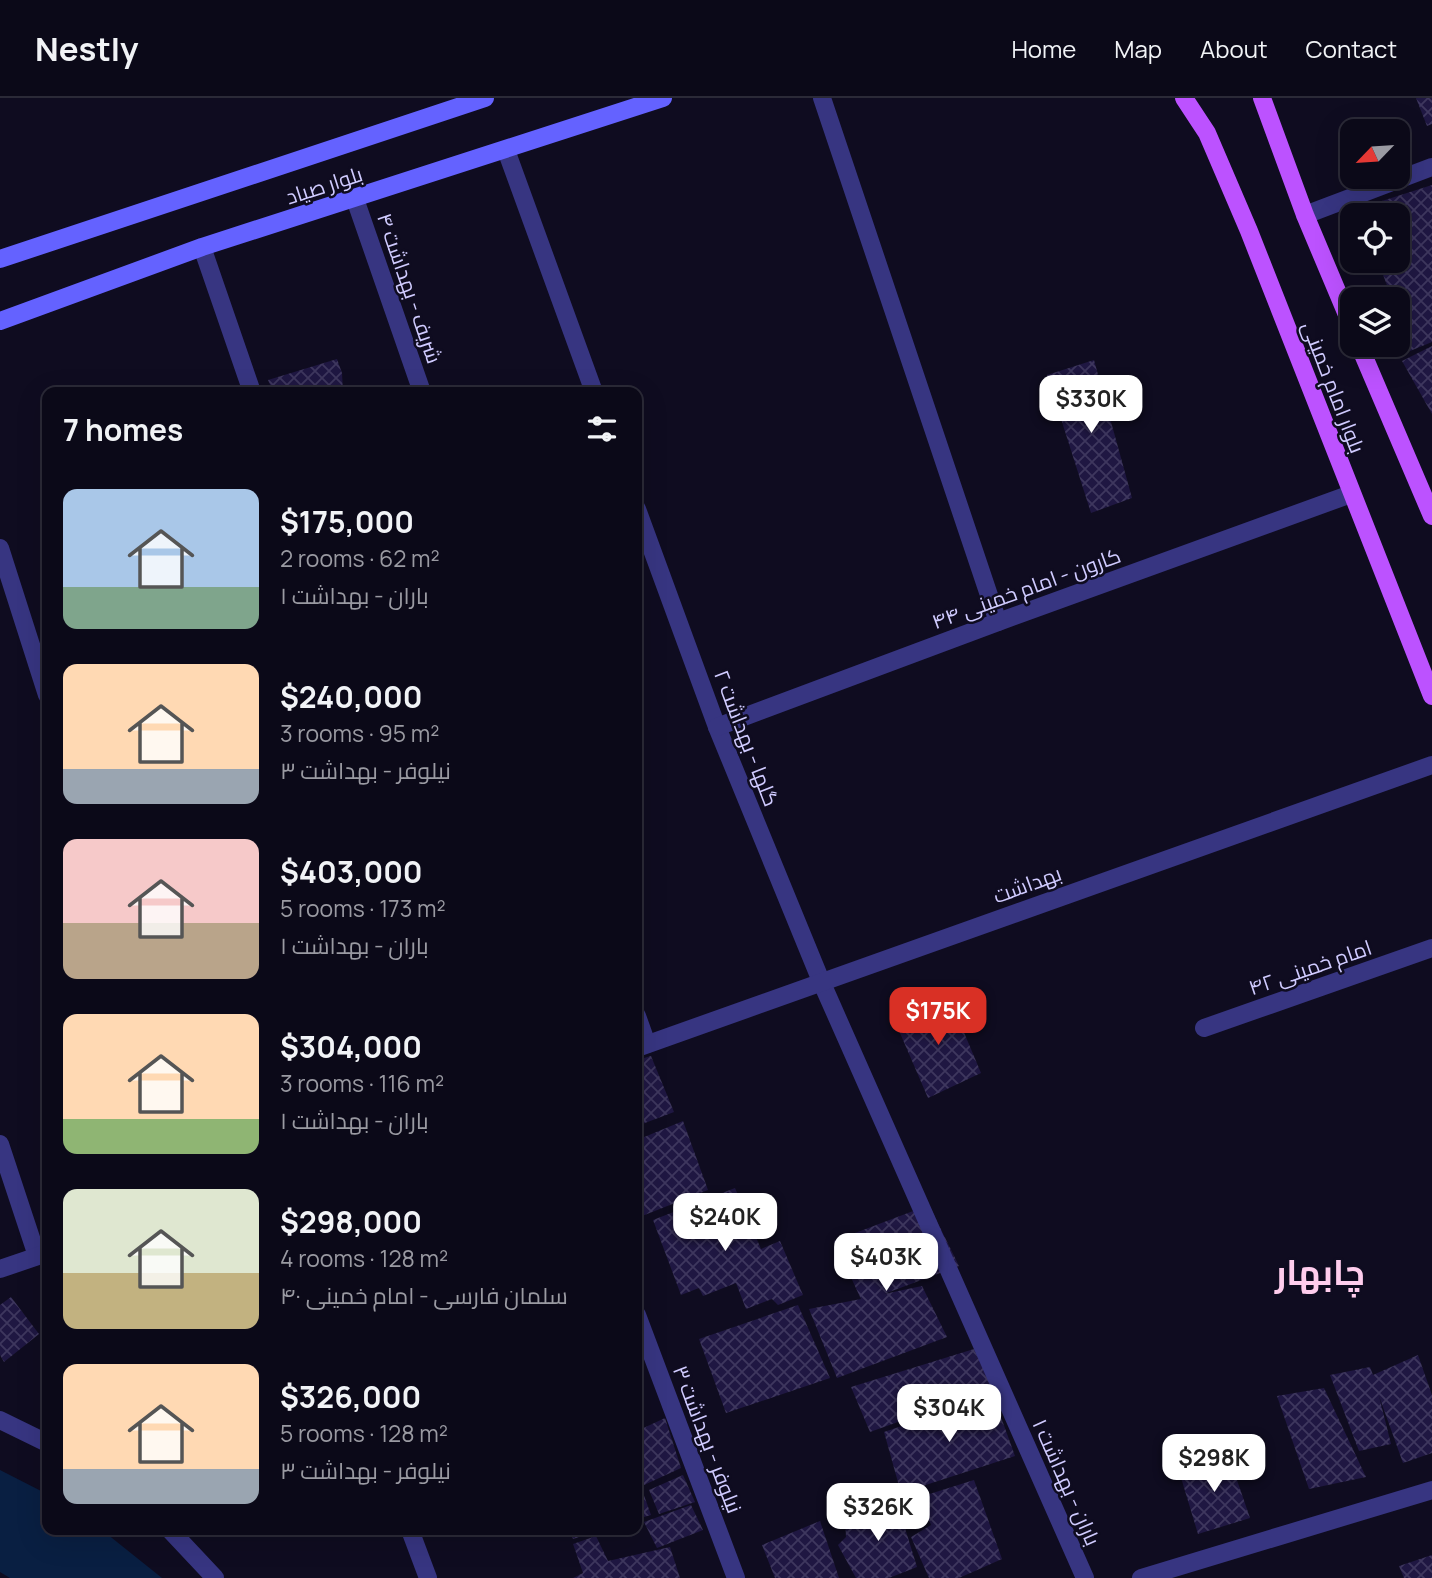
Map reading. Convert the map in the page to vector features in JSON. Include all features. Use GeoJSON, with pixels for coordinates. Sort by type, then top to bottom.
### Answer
{"type":"FeatureCollection","features":[{"type":"Feature","properties":{"kind":"main road","name":"بلوار صیاد"},"geometry":{"type":"LineString","coordinates":[[0,259],[485,98]]}},
{"type":"Feature","properties":{"kind":"main road","name":"بلوار صیاد"},"geometry":{"type":"LineString","coordinates":[[0,321],[202,247],[663,98]]}},
{"type":"Feature","properties":{"kind":"main road","name":"بلوار امام خمینی"},"geometry":{"type":"LineString","coordinates":[[1184,98],[1207,133],[1249,231],[1432,696]]}},
{"type":"Feature","properties":{"kind":"main road","name":"بلوار امام خمینی"},"geometry":{"type":"LineString","coordinates":[[1262,98],[1305,215],[1340,298]]}},
{"type":"Feature","properties":{"kind":"main road","name":"بلوار امام خمینی"},"geometry":{"type":"LineString","coordinates":[[1364,357],[1432,516]]}},
{"type":"Feature","properties":{"kind":"street"},"geometry":{"type":"LineString","coordinates":[[822,98],[998,622]]}},
{"type":"Feature","properties":{"kind":"street"},"geometry":{"type":"LineString","coordinates":[[506,150],[592,387]]}},
{"type":"Feature","properties":{"kind":"street"},"geometry":{"type":"LineString","coordinates":[[1305,215],[1432,167]]}},
{"type":"Feature","properties":{"kind":"street","name":"شریف - بهداشت ۴"},"geometry":{"type":"LineString","coordinates":[[355,199],[420,387]]}},
{"type":"Feature","properties":{"kind":"street"},"geometry":{"type":"LineString","coordinates":[[202,247],[250,387]]}},
{"type":"Feature","properties":{"kind":"street","name":"کارون - امام خمینی ۴۴"},"geometry":{"type":"LineString","coordinates":[[717,727],[1351,494]]}},
{"type":"Feature","properties":{"kind":"street","name":"گلها - بهداشت ۲"},"geometry":{"type":"LineString","coordinates":[[642,523],[717,727],[821,981]]}},
{"type":"Feature","properties":{"kind":"street"},"geometry":{"type":"LineString","coordinates":[[0,548],[42,679]]}},
{"type":"Feature","properties":{"kind":"street","name":"بهداشت"},"geometry":{"type":"LineString","coordinates":[[642,1046],[1432,765]]}},
{"type":"Feature","properties":{"kind":"street","name":"امام خمینی ۴۲"},"geometry":{"type":"LineString","coordinates":[[1204,1028],[1432,948]]}},
{"type":"Feature","properties":{"kind":"street","name":"باران - بهداشت ۱"},"geometry":{"type":"LineString","coordinates":[[821,981],[1085,1578]]}},
{"type":"Feature","properties":{"kind":"street"},"geometry":{"type":"LineString","coordinates":[[0,1144],[42,1255],[0,1269]]}},
{"type":"Feature","properties":{"kind":"street","name":"نیلوفر - بهداشت ۳"},"geometry":{"type":"LineString","coordinates":[[642,1328],[736,1578]]}},
{"type":"Feature","properties":{"kind":"street"},"geometry":{"type":"LineString","coordinates":[[0,1420],[42,1441]]}},
{"type":"Feature","properties":{"kind":"street"},"geometry":{"type":"LineString","coordinates":[[1141,1578],[1432,1490]]}},
{"type":"Feature","properties":{"kind":"street"},"geometry":{"type":"LineString","coordinates":[[175,1535],[215,1578]]}},
{"type":"Feature","properties":{"kind":"street"},"geometry":{"type":"LineString","coordinates":[[412,1535],[428,1578]]}},
{"type":"Feature","properties":{"kind":"water"},"geometry":{"type":"Polygon","coordinates":[[[0,1470],[42,1491],[42,1535],[108,1535],[162,1578],[10,1578],[0,1572],[0,1470]]]}},
{"type":"Feature","properties":{"kind":"building"},"geometry":{"type":"Polygon","coordinates":[[[1416,98],[1432,98],[1432,124],[1427,126],[1416,98]]]}},
{"type":"Feature","properties":{"kind":"building"},"geometry":{"type":"Polygon","coordinates":[[[1432,185],[1432,342],[1410,351],[1410,287],[1388,287],[1382,273],[1410,273],[1410,203],[1376,203],[1432,185]]]}},
{"type":"Feature","properties":{"kind":"building"},"geometry":{"type":"Polygon","coordinates":[[[1432,346],[1432,414],[1402,361],[1432,346]]]}},
{"type":"Feature","properties":{"kind":"building"},"geometry":{"type":"Polygon","coordinates":[[[337,359],[343,387],[271,387],[268,380],[337,359]]]}},
{"type":"Feature","properties":{"kind":"building"},"geometry":{"type":"Polygon","coordinates":[[[1094,360],[1132,498],[1091,513],[1047,375],[1094,360]]]}},
{"type":"Feature","properties":{"kind":"building"},"geometry":{"type":"Polygon","coordinates":[[[950,999],[981,1073],[928,1098],[894,1019],[950,999]]]}},
{"type":"Feature","properties":{"kind":"building"},"geometry":{"type":"Polygon","coordinates":[[[651,1056],[674,1112],[642,1124],[642,1059],[651,1056]]]}},
{"type":"Feature","properties":{"kind":"building"},"geometry":{"type":"Polygon","coordinates":[[[683,1121],[708,1190],[642,1216],[642,1138],[683,1121]]]}},
{"type":"Feature","properties":{"kind":"building"},"geometry":{"type":"Polygon","coordinates":[[[735,1188],[761,1249],[780,1241],[803,1295],[778,1305],[772,1299],[746,1309],[736,1283],[703,1296],[699,1288],[681,1295],[653,1220],[735,1188]]]}},
{"type":"Feature","properties":{"kind":"building"},"geometry":{"type":"Polygon","coordinates":[[[929,1205],[959,1266],[884,1294],[922,1286],[947,1337],[837,1378],[809,1309],[861,1299],[834,1241],[929,1205]]]}},
{"type":"Feature","properties":{"kind":"building"},"geometry":{"type":"Polygon","coordinates":[[[11,1297],[39,1334],[4,1362],[0,1355],[0,1305],[11,1297]]]}},
{"type":"Feature","properties":{"kind":"building"},"geometry":{"type":"Polygon","coordinates":[[[798,1305],[830,1378],[726,1413],[699,1339],[798,1305]]]}},
{"type":"Feature","properties":{"kind":"building"},"geometry":{"type":"Polygon","coordinates":[[[974,1349],[993,1388],[870,1432],[851,1387],[974,1349]]]}},
{"type":"Feature","properties":{"kind":"building"},"geometry":{"type":"Polygon","coordinates":[[[1418,1355],[1432,1395],[1432,1453],[1403,1463],[1379,1396],[1391,1444],[1359,1451],[1330,1375],[1370,1367],[1373,1375],[1418,1355]]]}},
{"type":"Feature","properties":{"kind":"building"},"geometry":{"type":"Polygon","coordinates":[[[1324,1388],[1366,1477],[1309,1489],[1277,1396],[1324,1388]]]}},
{"type":"Feature","properties":{"kind":"building"},"geometry":{"type":"Polygon","coordinates":[[[993,1395],[1015,1456],[901,1493],[884,1432],[993,1395]]]}},
{"type":"Feature","properties":{"kind":"building"},"geometry":{"type":"Polygon","coordinates":[[[665,1418],[681,1468],[644,1485],[642,1479],[642,1429],[665,1418]]]}},
{"type":"Feature","properties":{"kind":"building"},"geometry":{"type":"Polygon","coordinates":[[[1228,1454],[1250,1518],[1198,1534],[1179,1471],[1228,1454]]]}},
{"type":"Feature","properties":{"kind":"building"},"geometry":{"type":"Polygon","coordinates":[[[683,1475],[695,1502],[659,1514],[649,1490],[683,1475]]]}},
{"type":"Feature","properties":{"kind":"building"},"geometry":{"type":"Polygon","coordinates":[[[974,1480],[1002,1559],[959,1578],[929,1578],[911,1537],[931,1525],[920,1497],[974,1480]]]}},
{"type":"Feature","properties":{"kind":"building"},"geometry":{"type":"Polygon","coordinates":[[[642,1490],[651,1515],[642,1518],[642,1490]]]}},
{"type":"Feature","properties":{"kind":"building"},"geometry":{"type":"Polygon","coordinates":[[[896,1499],[917,1567],[889,1578],[856,1578],[838,1545],[846,1537],[845,1517],[896,1499]]]}},
{"type":"Feature","properties":{"kind":"building"},"geometry":{"type":"Polygon","coordinates":[[[691,1505],[703,1530],[657,1548],[644,1522],[691,1505]]]}},
{"type":"Feature","properties":{"kind":"building"},"geometry":{"type":"Polygon","coordinates":[[[820,1521],[839,1578],[775,1578],[762,1545],[820,1521]]]}},
{"type":"Feature","properties":{"kind":"building"},"geometry":{"type":"Polygon","coordinates":[[[596,1536],[608,1561],[670,1547],[680,1578],[573,1578],[583,1573],[573,1544],[596,1536]]]}},
{"type":"Feature","properties":{"kind":"building"},"geometry":{"type":"Polygon","coordinates":[[[1432,1555],[1432,1578],[1404,1578],[1399,1566],[1432,1555]]]}},
{"type":"Feature","properties":{"kind":"district","name":"چابهار"},"geometry":{"type":"Point","coordinates":[1320,1272]}}]}
